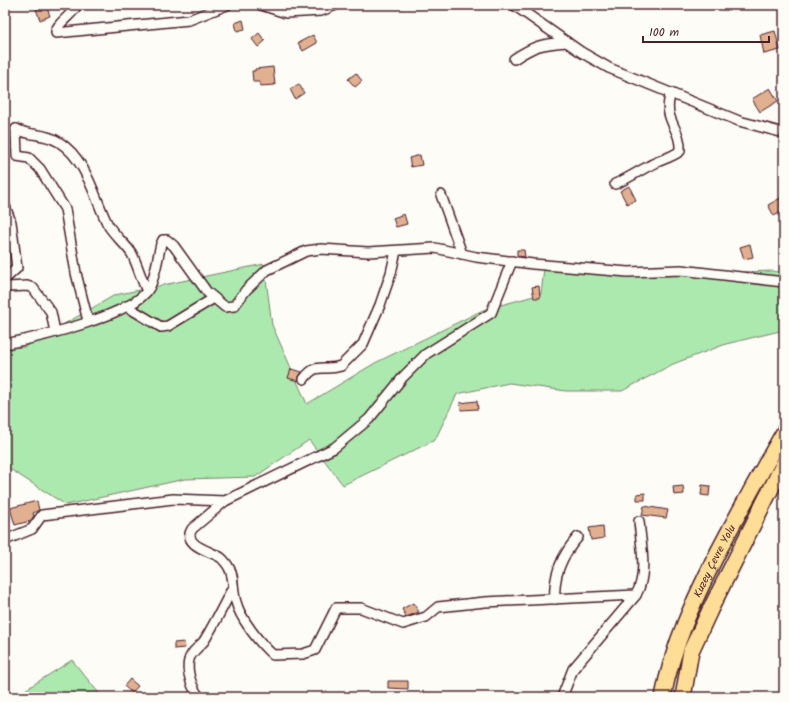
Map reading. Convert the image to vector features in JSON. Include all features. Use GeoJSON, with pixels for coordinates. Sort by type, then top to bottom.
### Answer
{"type":"FeatureCollection","features":[{"type":"Feature","properties":{"kind":"main road","name":"Kuzey Çevre Yolu"},"geometry":{"type":"LineString","coordinates":[[663,697],[669,666],[679,637],[696,597],[747,496],[784,432]]}},
{"type":"Feature","properties":{"kind":"main road","name":"Kuzey Çevre Yolu"},"geometry":{"type":"LineString","coordinates":[[683,697],[691,651],[784,463]]}},
{"type":"Feature","properties":{"kind":"street"},"geometry":{"type":"LineString","coordinates":[[76,5],[73,13],[58,26],[56,33],[189,20],[227,5]]}},
{"type":"Feature","properties":{"kind":"street"},"geometry":{"type":"LineString","coordinates":[[261,5],[286,13],[321,11],[336,5]]}},
{"type":"Feature","properties":{"kind":"street"},"geometry":{"type":"LineString","coordinates":[[514,5],[567,42],[609,68],[739,121],[784,133]]}},
{"type":"Feature","properties":{"kind":"street"},"geometry":{"type":"LineString","coordinates":[[514,59],[528,49],[541,44],[567,42]]}},
{"type":"Feature","properties":{"kind":"street"},"geometry":{"type":"LineString","coordinates":[[615,184],[632,177],[649,166],[680,151],[678,136],[667,105],[671,93]]}},
{"type":"Feature","properties":{"kind":"street"},"geometry":{"type":"LineString","coordinates":[[88,321],[76,273],[65,209],[40,169],[29,158],[17,156],[16,129],[23,133],[45,135],[61,143],[73,154],[85,172],[108,225],[131,254],[147,291]]}},
{"type":"Feature","properties":{"kind":"street"},"geometry":{"type":"LineString","coordinates":[[441,195],[462,254]]}},
{"type":"Feature","properties":{"kind":"street"},"geometry":{"type":"LineString","coordinates":[[5,206],[11,222],[17,268],[5,280]]}},
{"type":"Feature","properties":{"kind":"street"},"geometry":{"type":"LineString","coordinates":[[5,344],[55,332],[110,314],[139,300],[150,288],[163,240],[167,240],[174,246],[207,292],[225,307],[234,306],[246,290],[267,270],[306,251],[321,249],[368,252],[435,248],[462,254],[512,261],[628,272],[681,270],[784,282]]}},
{"type":"Feature","properties":{"kind":"street"},"geometry":{"type":"LineString","coordinates":[[304,379],[310,370],[316,368],[341,366],[363,344],[380,305],[391,273],[396,251]]}},
{"type":"Feature","properties":{"kind":"street"},"geometry":{"type":"LineString","coordinates":[[512,261],[491,313],[426,354],[403,377],[369,419],[334,448],[225,501],[192,529],[190,538],[191,542],[221,558],[226,563],[230,569],[236,603],[257,639],[273,655],[303,654],[315,650],[336,608],[361,608],[403,624],[426,617],[438,607],[484,602],[636,595]]}},
{"type":"Feature","properties":{"kind":"street"},"geometry":{"type":"LineString","coordinates":[[5,286],[27,286],[33,288],[51,312],[55,332]]}},
{"type":"Feature","properties":{"kind":"street"},"geometry":{"type":"LineString","coordinates":[[126,306],[161,327],[168,326],[214,298]]}},
{"type":"Feature","properties":{"kind":"street"},"geometry":{"type":"LineString","coordinates":[[5,540],[32,529],[42,515],[173,499],[225,501]]}},
{"type":"Feature","properties":{"kind":"street"},"geometry":{"type":"LineString","coordinates":[[562,697],[573,669],[636,595],[640,586],[643,562],[639,521]]}},
{"type":"Feature","properties":{"kind":"street"},"geometry":{"type":"LineString","coordinates":[[555,599],[556,574],[578,537]]}},
{"type":"Feature","properties":{"kind":"street"},"geometry":{"type":"LineString","coordinates":[[200,697],[197,694],[188,672],[189,659],[203,642],[223,608],[233,587]]}},
{"type":"Feature","properties":{"kind":"green space"},"geometry":{"type":"Polygon","coordinates":[[[264,264],[272,325],[307,404],[375,363],[483,310],[541,294],[544,268],[638,276],[773,271],[784,273],[784,330],[726,344],[673,364],[622,391],[566,391],[509,383],[457,394],[435,440],[343,485],[309,440],[255,477],[185,479],[66,505],[5,466],[5,348],[24,347],[115,295],[264,264]]]}},
{"type":"Feature","properties":{"kind":"green space"},"geometry":{"type":"Polygon","coordinates":[[[72,660],[102,697],[14,697],[72,660]]]}},
{"type":"Feature","properties":{"kind":"building"},"geometry":{"type":"Polygon","coordinates":[[[46,5],[50,16],[40,20],[36,9],[46,5]]]}},
{"type":"Feature","properties":{"kind":"building"},"geometry":{"type":"Polygon","coordinates":[[[243,20],[245,29],[237,31],[235,23],[243,20]]]}},
{"type":"Feature","properties":{"kind":"building"},"geometry":{"type":"Polygon","coordinates":[[[775,31],[780,50],[764,54],[760,35],[775,31]]]}},
{"type":"Feature","properties":{"kind":"building"},"geometry":{"type":"Polygon","coordinates":[[[259,33],[265,41],[258,47],[252,39],[259,33]]]}},
{"type":"Feature","properties":{"kind":"building"},"geometry":{"type":"Polygon","coordinates":[[[313,35],[317,43],[303,51],[298,43],[313,35]]]}},
{"type":"Feature","properties":{"kind":"building"},"geometry":{"type":"Polygon","coordinates":[[[273,67],[275,85],[260,86],[260,82],[253,82],[252,71],[255,71],[255,69],[273,67]]]}},
{"type":"Feature","properties":{"kind":"building"},"geometry":{"type":"Polygon","coordinates":[[[356,73],[362,81],[355,87],[348,79],[356,73]]]}},
{"type":"Feature","properties":{"kind":"building"},"geometry":{"type":"Polygon","coordinates":[[[299,84],[304,93],[295,99],[290,89],[299,84]]]}},
{"type":"Feature","properties":{"kind":"building"},"geometry":{"type":"Polygon","coordinates":[[[770,88],[778,101],[760,112],[752,99],[770,88]]]}},
{"type":"Feature","properties":{"kind":"building"},"geometry":{"type":"Polygon","coordinates":[[[420,155],[422,165],[411,167],[409,158],[420,155]]]}},
{"type":"Feature","properties":{"kind":"building"},"geometry":{"type":"Polygon","coordinates":[[[629,186],[636,200],[627,204],[620,191],[629,186]]]}},
{"type":"Feature","properties":{"kind":"building"},"geometry":{"type":"Polygon","coordinates":[[[784,196],[784,210],[774,216],[768,205],[784,196]]]}},
{"type":"Feature","properties":{"kind":"building"},"geometry":{"type":"Polygon","coordinates":[[[404,214],[407,224],[396,227],[393,218],[404,214]]]}},
{"type":"Feature","properties":{"kind":"building"},"geometry":{"type":"Polygon","coordinates":[[[750,244],[753,257],[744,259],[740,247],[750,244]]]}},
{"type":"Feature","properties":{"kind":"building"},"geometry":{"type":"Polygon","coordinates":[[[517,250],[524,250],[525,257],[517,256],[517,250]]]}},
{"type":"Feature","properties":{"kind":"building"},"geometry":{"type":"Polygon","coordinates":[[[539,286],[540,298],[534,298],[532,287],[539,286]]]}},
{"type":"Feature","properties":{"kind":"building"},"geometry":{"type":"Polygon","coordinates":[[[291,369],[302,372],[298,378],[298,381],[288,378],[291,369]]]}},
{"type":"Feature","properties":{"kind":"building"},"geometry":{"type":"Polygon","coordinates":[[[477,401],[478,409],[461,410],[460,403],[477,401]]]}},
{"type":"Feature","properties":{"kind":"building"},"geometry":{"type":"Polygon","coordinates":[[[702,485],[710,486],[709,496],[701,495],[702,485]]]}},
{"type":"Feature","properties":{"kind":"building"},"geometry":{"type":"Polygon","coordinates":[[[683,486],[684,494],[674,495],[673,487],[683,486]]]}},
{"type":"Feature","properties":{"kind":"building"},"geometry":{"type":"Polygon","coordinates":[[[645,493],[645,500],[637,500],[637,494],[645,493]]]}},
{"type":"Feature","properties":{"kind":"building"},"geometry":{"type":"Polygon","coordinates":[[[37,501],[39,510],[33,513],[34,516],[30,521],[15,525],[10,508],[37,501]]]}},
{"type":"Feature","properties":{"kind":"building"},"geometry":{"type":"Polygon","coordinates":[[[644,506],[668,510],[666,518],[642,515],[644,506]]]}},
{"type":"Feature","properties":{"kind":"building"},"geometry":{"type":"Polygon","coordinates":[[[603,526],[604,538],[591,540],[589,528],[603,526]]]}},
{"type":"Feature","properties":{"kind":"building"},"geometry":{"type":"Polygon","coordinates":[[[413,603],[419,612],[406,617],[402,609],[413,603]]]}},
{"type":"Feature","properties":{"kind":"building"},"geometry":{"type":"Polygon","coordinates":[[[184,642],[185,648],[174,649],[174,643],[184,642]]]}},
{"type":"Feature","properties":{"kind":"building"},"geometry":{"type":"Polygon","coordinates":[[[130,679],[138,686],[132,693],[124,686],[130,679]]]}},
{"type":"Feature","properties":{"kind":"building"},"geometry":{"type":"Polygon","coordinates":[[[388,681],[408,681],[408,689],[388,688],[388,681]]]}}]}
